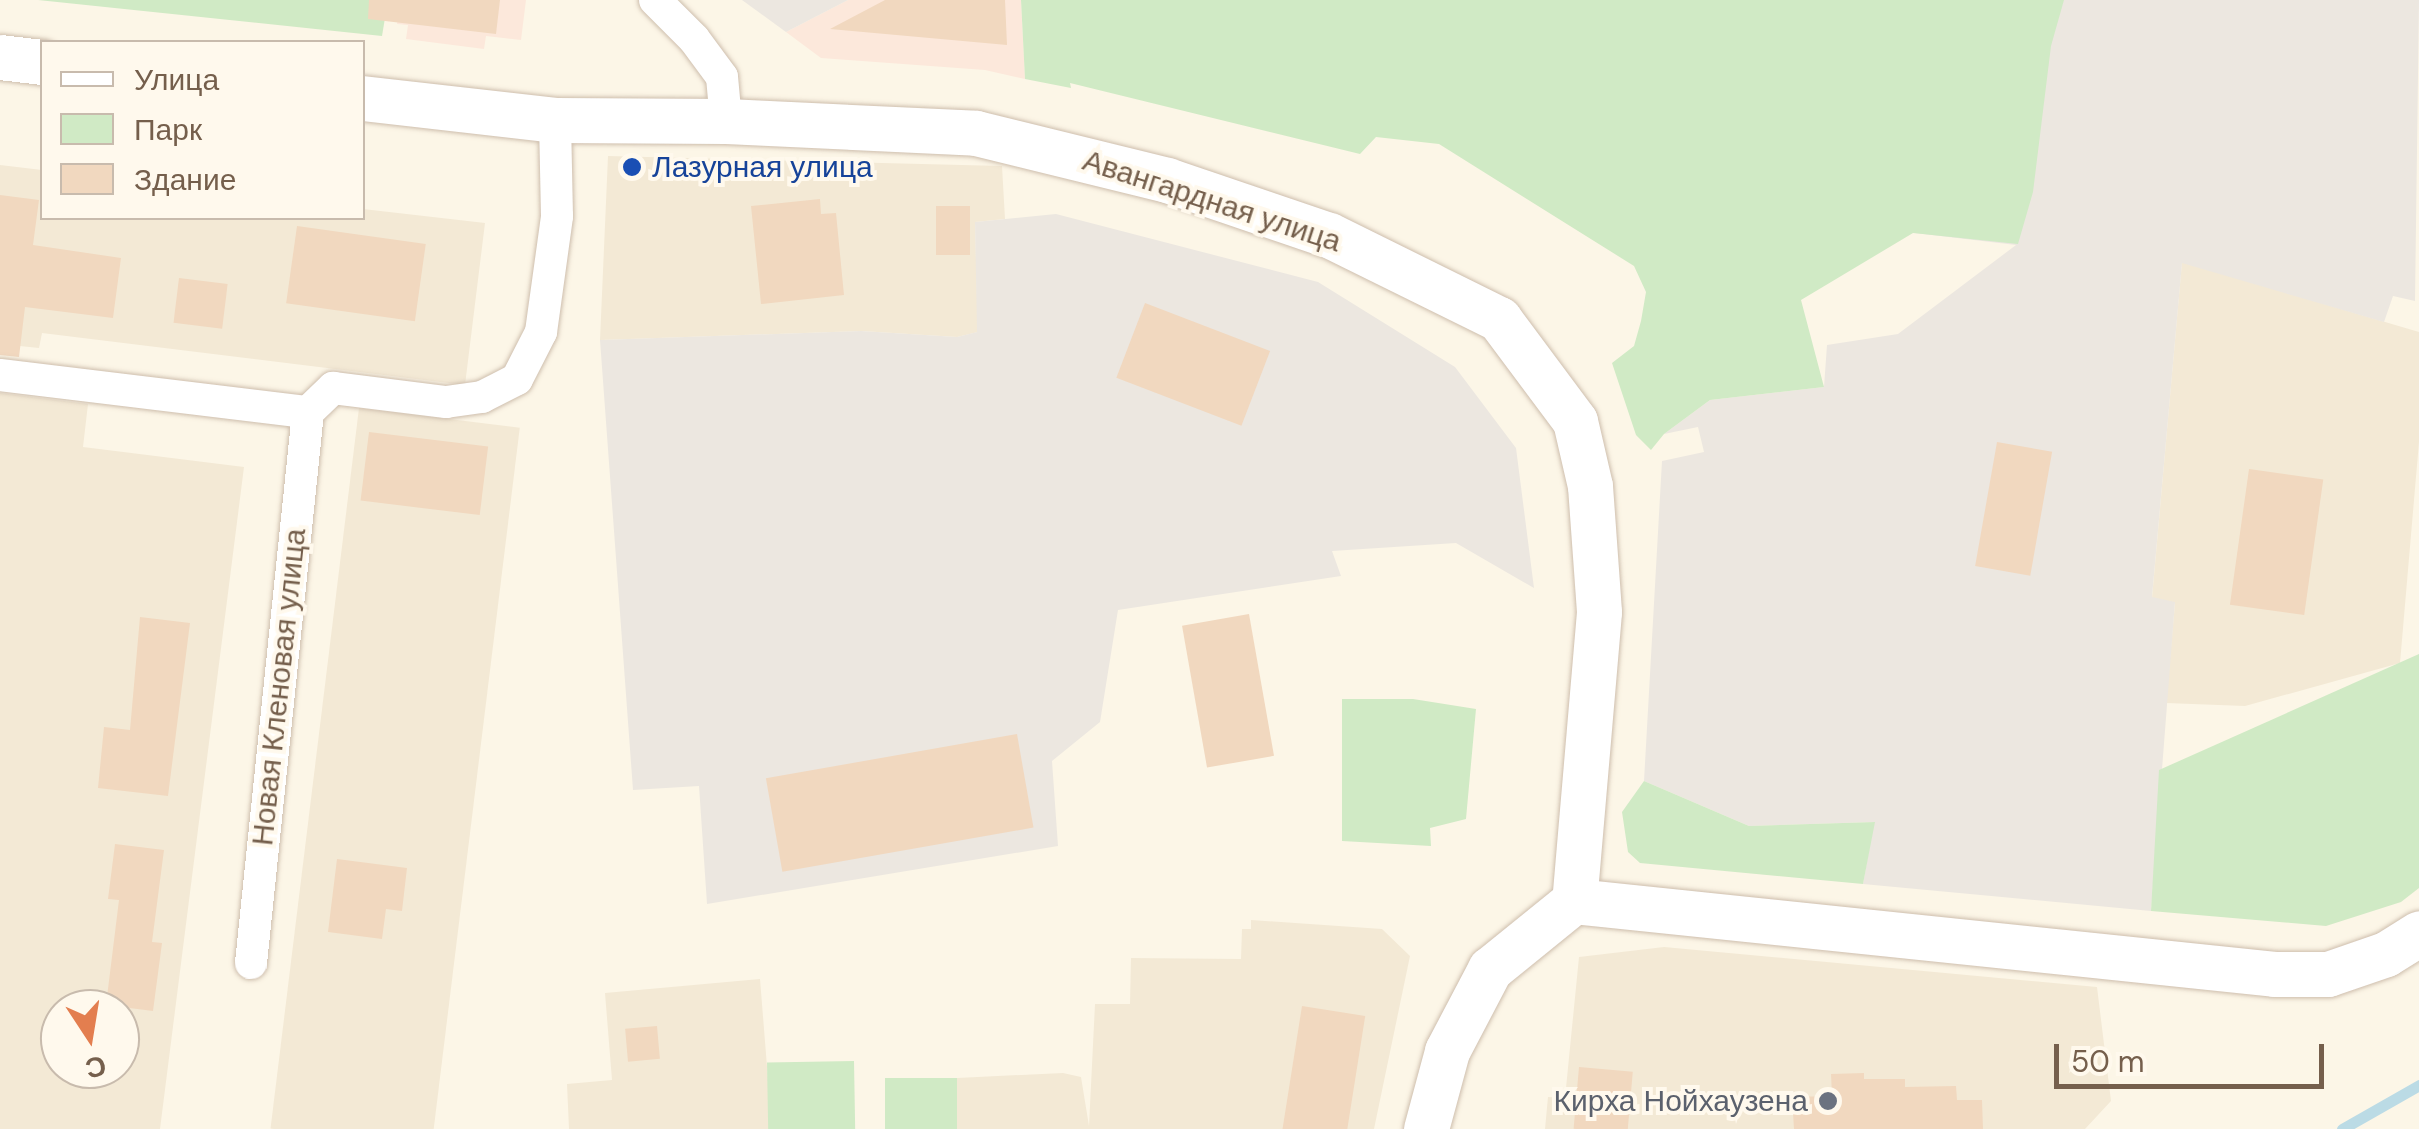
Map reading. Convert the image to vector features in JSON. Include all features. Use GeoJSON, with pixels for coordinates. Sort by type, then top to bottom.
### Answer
{"type":"FeatureCollection","features":[{"type":"Feature","properties":{"kind":"main road"},"geometry":{"type":"LineString","coordinates":[[0,57],[40,62]]}},
{"type":"Feature","properties":{"kind":"main road","name":"Авангардная улица"},"geometry":{"type":"LineString","coordinates":[[365,98],[555,120],[726,121],[976,133],[1167,180],[1329,235],[1499,319],[1575,421],[1590,486],[1600,612],[1574,901]]}},
{"type":"Feature","properties":{"kind":"main road"},"geometry":{"type":"LineString","coordinates":[[1426,1129],[1447,1050],[1490,970],[1574,901],[2274,974],[2328,974],[2402,944]]}},
{"type":"Feature","properties":{"kind":"street"},"geometry":{"type":"LineString","coordinates":[[656,0],[694,39],[722,77],[726,121]]}},
{"type":"Feature","properties":{"kind":"street"},"geometry":{"type":"LineString","coordinates":[[0,375],[308,412],[333,388],[446,402],[482,397],[517,379],[541,332],[557,216],[555,120]]}},
{"type":"Feature","properties":{"kind":"street","name":"Новая Кленовая улица"},"geometry":{"type":"LineString","coordinates":[[251,963],[308,412]]}},
{"type":"Feature","properties":{"kind":"shaded area"},"geometry":{"type":"Polygon","coordinates":[[[400,0],[526,0],[521,40],[486,36],[484,49],[406,39],[408,25],[397,24],[400,0]]]}},
{"type":"Feature","properties":{"kind":"shaded area"},"geometry":{"type":"Polygon","coordinates":[[[742,0],[848,0],[786,32],[742,0]]]}},
{"type":"Feature","properties":{"kind":"shaded area"},"geometry":{"type":"Polygon","coordinates":[[[848,0],[1021,0],[1025,79],[985,70],[821,58],[786,32],[848,0]]]}},
{"type":"Feature","properties":{"kind":"shaded area"},"geometry":{"type":"Polygon","coordinates":[[[1938,0],[2419,0],[2415,301],[2393,296],[2384,322],[2182,263],[2152,597],[2175,602],[2151,911],[1863,884],[1874,822],[1749,826],[1644,781],[1662,461],[1704,452],[1698,427],[1664,434],[1710,400],[1824,387],[1827,345],[1898,334],[2016,245],[1915,233],[1938,0]]]}},
{"type":"Feature","properties":{"kind":"shaded area"},"geometry":{"type":"Polygon","coordinates":[[[608,156],[1002,166],[1005,219],[975,222],[978,332],[957,337],[861,331],[600,340],[608,156]]]}},
{"type":"Feature","properties":{"kind":"shaded area"},"geometry":{"type":"Polygon","coordinates":[[[0,165],[40,170],[40,220],[365,220],[365,209],[485,223],[465,385],[42,333],[39,348],[0,344],[0,165]]]}},
{"type":"Feature","properties":{"kind":"shaded area"},"geometry":{"type":"Polygon","coordinates":[[[1056,214],[1318,282],[1455,367],[1516,448],[1534,588],[1456,543],[1332,551],[1341,576],[1118,610],[1100,722],[1052,761],[1058,846],[707,904],[699,786],[633,790],[600,340],[861,331],[957,337],[977,332],[975,222],[1056,214]]]}},
{"type":"Feature","properties":{"kind":"shaded area"},"geometry":{"type":"Polygon","coordinates":[[[2182,262],[2419,332],[2419,442],[2400,663],[2245,706],[2166,703],[2175,603],[2152,598],[2182,262]]]}},
{"type":"Feature","properties":{"kind":"shaded area"},"geometry":{"type":"Polygon","coordinates":[[[0,393],[88,404],[83,447],[244,467],[160,1129],[0,1129],[0,393]]]}},
{"type":"Feature","properties":{"kind":"shaded area"},"geometry":{"type":"Polygon","coordinates":[[[359,408],[520,428],[434,1129],[271,1129],[359,408]]]}},
{"type":"Feature","properties":{"kind":"shaded area"},"geometry":{"type":"Polygon","coordinates":[[[1251,920],[1382,929],[1410,956],[1374,1129],[957,1129],[957,1078],[1063,1073],[1081,1077],[1089,1126],[1095,1004],[1130,1004],[1131,958],[1241,959],[1242,929],[1251,929],[1251,920]]]}},
{"type":"Feature","properties":{"kind":"shaded area"},"geometry":{"type":"Polygon","coordinates":[[[1664,947],[2097,987],[2111,1101],[2085,1129],[1545,1129],[1548,1097],[1565,1098],[1579,957],[1664,947]]]}},
{"type":"Feature","properties":{"kind":"shaded area"},"geometry":{"type":"Polygon","coordinates":[[[760,979],[772,1129],[569,1129],[567,1084],[612,1080],[605,993],[760,979]]]}},
{"type":"Feature","properties":{"kind":"green space"},"geometry":{"type":"Polygon","coordinates":[[[38,0],[388,0],[382,36],[38,0]]]}},
{"type":"Feature","properties":{"kind":"green space"},"geometry":{"type":"Polygon","coordinates":[[[1021,0],[2064,0],[2051,46],[2033,192],[2018,244],[1913,233],[1801,300],[1824,387],[1710,400],[1664,434],[1651,450],[1636,435],[1612,363],[1634,346],[1641,321],[1646,292],[1634,266],[1439,144],[1376,137],[1360,154],[1070,83],[1071,88],[1025,79],[1021,0]]]}},
{"type":"Feature","properties":{"kind":"green space"},"geometry":{"type":"Polygon","coordinates":[[[2419,654],[2419,888],[2401,902],[2326,926],[2151,911],[2159,770],[2419,654]]]}},
{"type":"Feature","properties":{"kind":"green space"},"geometry":{"type":"Polygon","coordinates":[[[1342,699],[1413,699],[1476,709],[1466,819],[1430,828],[1431,846],[1342,841],[1342,699]]]}},
{"type":"Feature","properties":{"kind":"green space"},"geometry":{"type":"Polygon","coordinates":[[[1644,781],[1749,826],[1875,822],[1863,884],[1640,863],[1628,852],[1622,812],[1644,781]]]}},
{"type":"Feature","properties":{"kind":"green space"},"geometry":{"type":"Polygon","coordinates":[[[854,1061],[855,1129],[768,1129],[767,1063],[854,1061]]]}},
{"type":"Feature","properties":{"kind":"green space"},"geometry":{"type":"Polygon","coordinates":[[[885,1078],[957,1078],[957,1129],[885,1129],[885,1078]]]}},
{"type":"Feature","properties":{"kind":"building"},"geometry":{"type":"Polygon","coordinates":[[[369,0],[500,0],[496,34],[368,19],[369,0]]]}},
{"type":"Feature","properties":{"kind":"building"},"geometry":{"type":"Polygon","coordinates":[[[885,0],[1005,0],[1007,45],[830,29],[885,0]]]}},
{"type":"Feature","properties":{"kind":"building"},"geometry":{"type":"Polygon","coordinates":[[[0,195],[39,200],[33,245],[121,258],[113,318],[25,307],[19,357],[0,355],[0,195]]]}},
{"type":"Feature","properties":{"kind":"building"},"geometry":{"type":"Polygon","coordinates":[[[820,199],[821,214],[836,213],[844,295],[761,304],[751,206],[820,199]]]}},
{"type":"Feature","properties":{"kind":"building"},"geometry":{"type":"Polygon","coordinates":[[[936,206],[970,206],[970,255],[936,255],[936,206]]]}},
{"type":"Feature","properties":{"kind":"building"},"geometry":{"type":"Polygon","coordinates":[[[297,226],[426,244],[415,321],[286,303],[297,226]]]}},
{"type":"Feature","properties":{"kind":"building"},"geometry":{"type":"Polygon","coordinates":[[[179,278],[228,284],[222,329],[174,323],[179,278]]]}},
{"type":"Feature","properties":{"kind":"building"},"geometry":{"type":"Polygon","coordinates":[[[1145,303],[1270,351],[1241,426],[1116,378],[1145,303]]]}},
{"type":"Feature","properties":{"kind":"building"},"geometry":{"type":"Polygon","coordinates":[[[369,432],[488,447],[480,515],[361,500],[369,432]]]}},
{"type":"Feature","properties":{"kind":"building"},"geometry":{"type":"Polygon","coordinates":[[[1997,442],[2052,452],[2030,576],[1975,566],[1997,442]]]}},
{"type":"Feature","properties":{"kind":"building"},"geometry":{"type":"Polygon","coordinates":[[[2249,469],[2323,479],[2304,615],[2230,605],[2249,469]]]}},
{"type":"Feature","properties":{"kind":"building"},"geometry":{"type":"Polygon","coordinates":[[[1249,614],[1274,756],[1207,768],[1182,626],[1249,614]]]}},
{"type":"Feature","properties":{"kind":"building"},"geometry":{"type":"Polygon","coordinates":[[[140,617],[190,623],[168,796],[98,788],[104,727],[130,730],[140,617]]]}},
{"type":"Feature","properties":{"kind":"building"},"geometry":{"type":"Polygon","coordinates":[[[1017,734],[1033,828],[782,872],[766,778],[1017,734]]]}},
{"type":"Feature","properties":{"kind":"building"},"geometry":{"type":"Polygon","coordinates":[[[115,844],[164,850],[152,942],[162,943],[153,1011],[140,1009],[140,989],[108,989],[119,900],[108,899],[115,844]]]}},
{"type":"Feature","properties":{"kind":"building"},"geometry":{"type":"Polygon","coordinates":[[[337,859],[407,868],[402,911],[386,909],[382,939],[328,932],[337,859]]]}},
{"type":"Feature","properties":{"kind":"building"},"geometry":{"type":"Polygon","coordinates":[[[1302,1006],[1365,1016],[1347,1129],[1283,1129],[1302,1006]]]}},
{"type":"Feature","properties":{"kind":"building"},"geometry":{"type":"Polygon","coordinates":[[[657,1026],[660,1059],[628,1062],[625,1029],[657,1026]]]}},
{"type":"Feature","properties":{"kind":"building"},"geometry":{"type":"Polygon","coordinates":[[[1579,1067],[1633,1072],[1628,1129],[1574,1129],[1579,1067]]]}},
{"type":"Feature","properties":{"kind":"building","name":"Кирха Нойхаузена"},"geometry":{"type":"Polygon","coordinates":[[[1864,1073],[1864,1079],[1905,1079],[1905,1087],[1956,1086],[1957,1100],[1982,1100],[1983,1129],[1794,1129],[1792,1097],[1832,1096],[1831,1074],[1864,1073]]]}},
{"type":"Feature","properties":{"kind":"waterway"},"geometry":{"type":"LineString","coordinates":[[2342,1129],[2419,1085]]}},
{"type":"Feature","properties":{"kind":"place","name":"Лазурная улица"},"geometry":{"type":"Point","coordinates":[632,167]}},
{"type":"Feature","properties":{"kind":"place","name":"Кирха Нойхаузена"},"geometry":{"type":"Point","coordinates":[1828,1101]}}]}
